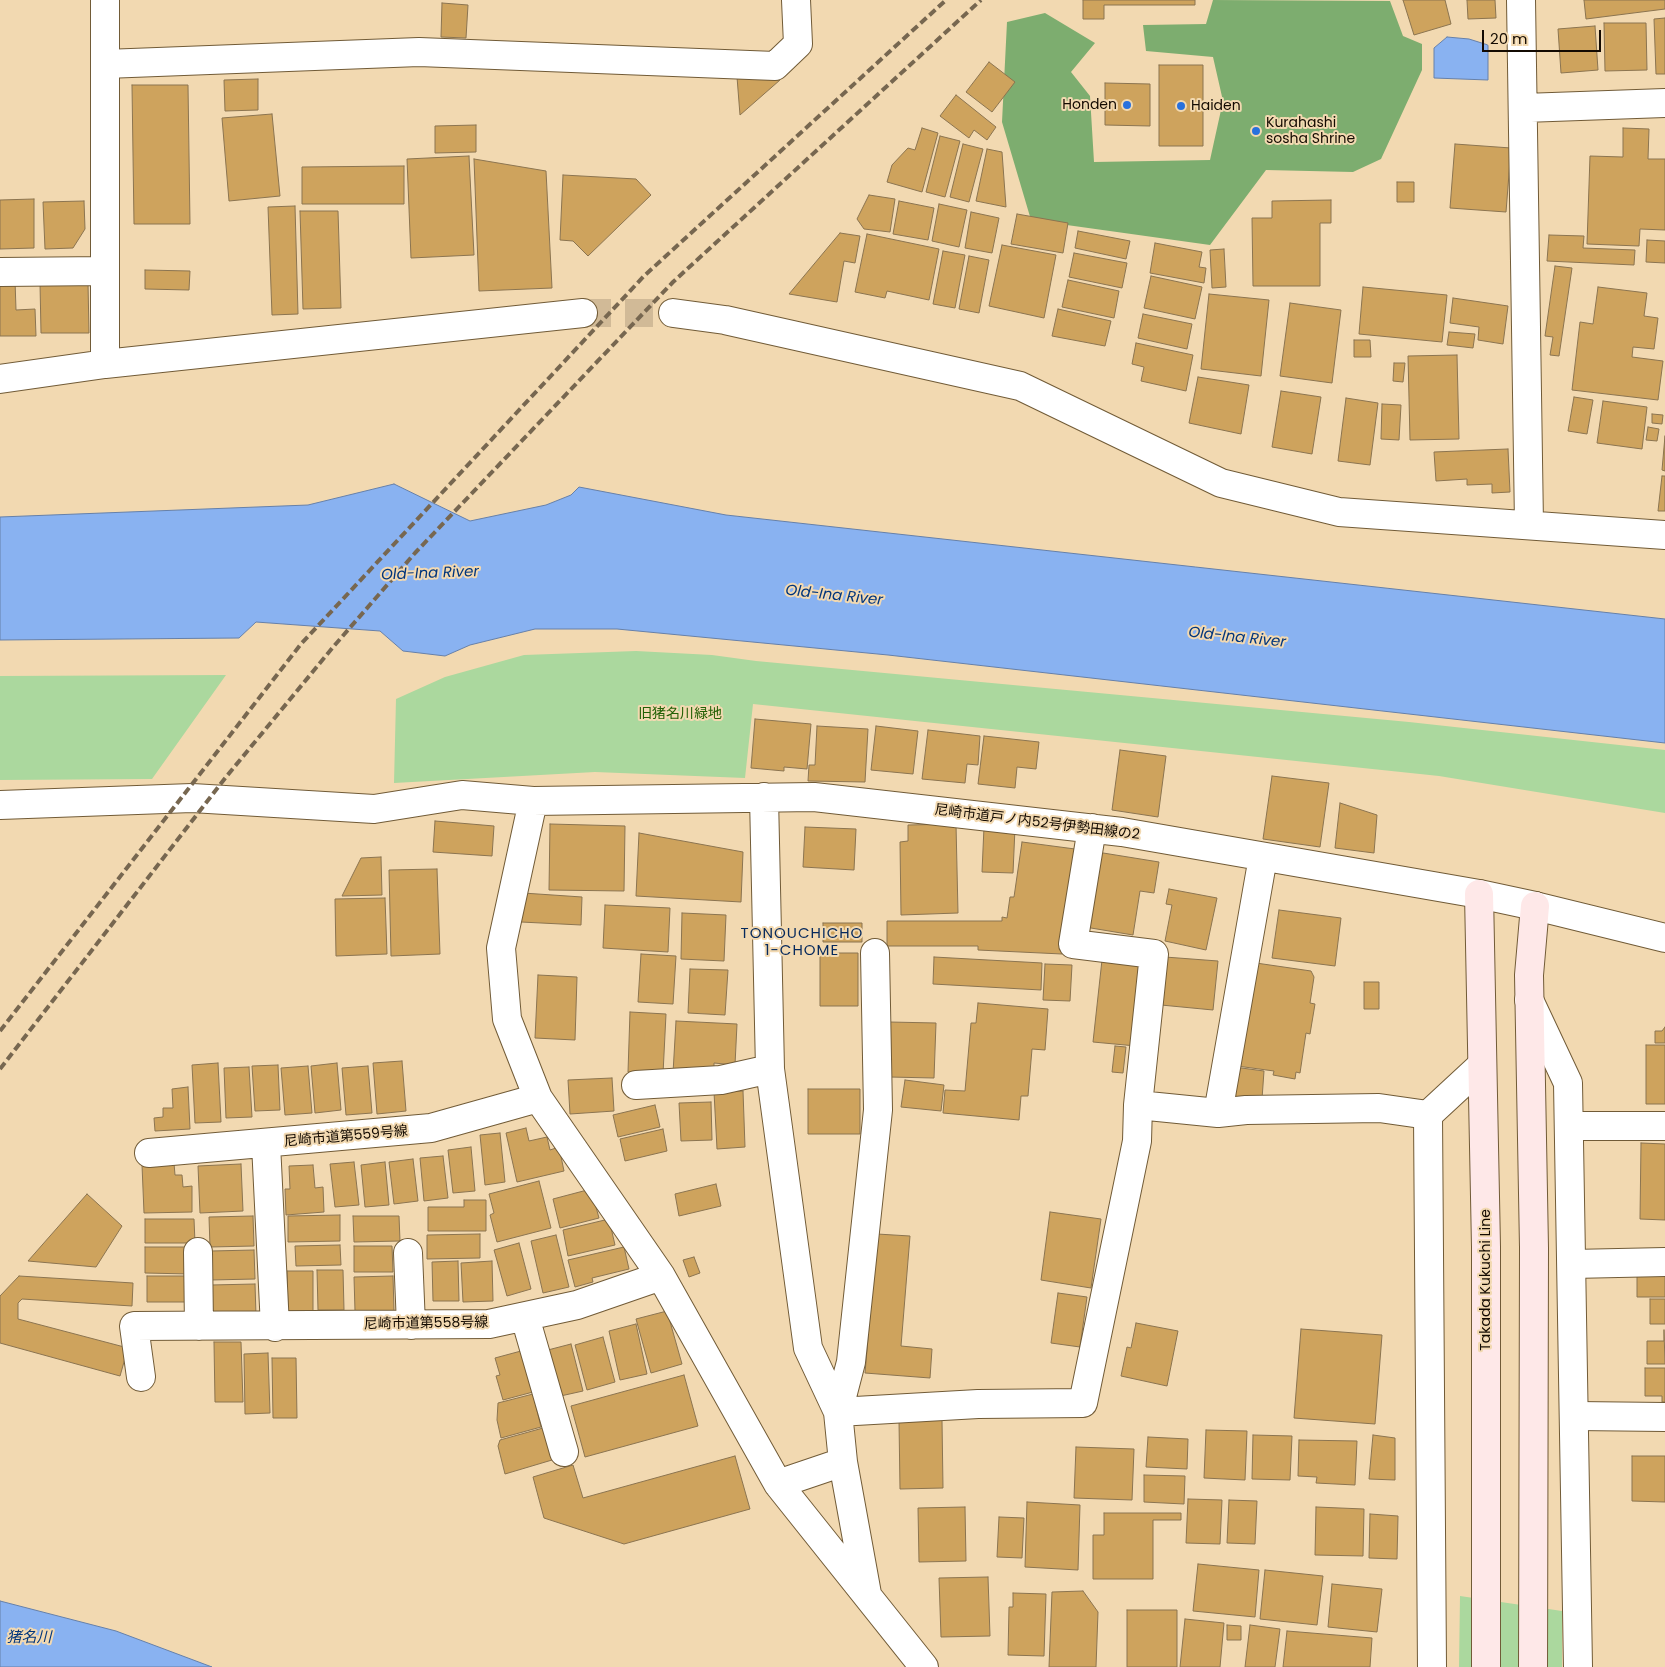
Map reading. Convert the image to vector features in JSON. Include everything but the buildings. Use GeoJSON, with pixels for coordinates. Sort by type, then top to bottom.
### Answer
{"type":"FeatureCollection","features":[{"type":"Feature","properties":{"kind":"main road","name":"Takada Kukuchi Line"},"geometry":{"type":"LineString","coordinates":[[1478,894],[1482,1065],[1487,1566],[1486,1667]]}},
{"type":"Feature","properties":{"kind":"main road"},"geometry":{"type":"LineString","coordinates":[[1533,1667],[1534,1248],[1529,975],[1535,906]]}},
{"type":"Feature","properties":{"kind":"street"},"geometry":{"type":"LineString","coordinates":[[105,0],[105,364]]}},
{"type":"Feature","properties":{"kind":"street"},"geometry":{"type":"LineString","coordinates":[[105,64],[419,52],[775,66],[798,44],[796,0]]}},
{"type":"Feature","properties":{"kind":"street"},"geometry":{"type":"LineString","coordinates":[[1521,0],[1529,524]]}},
{"type":"Feature","properties":{"kind":"street"},"geometry":{"type":"LineString","coordinates":[[1524,108],[1665,103]]}},
{"type":"Feature","properties":{"kind":"street"},"geometry":{"type":"LineString","coordinates":[[0,272],[105,271]]}},
{"type":"Feature","properties":{"kind":"street"},"geometry":{"type":"LineString","coordinates":[[0,379],[105,364],[583,313]]}},
{"type":"Feature","properties":{"kind":"street"},"geometry":{"type":"LineString","coordinates":[[673,313],[725,320],[1020,386],[1230,486],[1339,512],[1665,535]]}},
{"type":"Feature","properties":{"kind":"street","name":"尼崎市道戸ノ内52号伊勢田線の2"},"geometry":{"type":"LineString","coordinates":[[0,805],[192,798],[374,809],[462,795],[532,801],[814,797],[1092,828],[1478,894],[1665,938]]}},
{"type":"Feature","properties":{"kind":"street"},"geometry":{"type":"LineString","coordinates":[[764,797],[770,1069],[808,1348],[838,1412],[843,1462],[868,1598]]}},
{"type":"Feature","properties":{"kind":"street"},"geometry":{"type":"LineString","coordinates":[[532,801],[501,948],[507,1019],[538,1098],[661,1276],[778,1484],[924,1667]]}},
{"type":"Feature","properties":{"kind":"street"},"geometry":{"type":"LineString","coordinates":[[838,1412],[978,1404],[1083,1403],[1137,1142],[1138,1106],[1154,954],[1073,944],[1092,828]]}},
{"type":"Feature","properties":{"kind":"street"},"geometry":{"type":"LineString","coordinates":[[1218,1113],[1263,857]]}},
{"type":"Feature","properties":{"kind":"street"},"geometry":{"type":"LineString","coordinates":[[838,1412],[851,1362],[878,1110],[875,953]]}},
{"type":"Feature","properties":{"kind":"street"},"geometry":{"type":"LineString","coordinates":[[1529,1000],[1568,1083],[1576,1416],[1578,1667]]}},
{"type":"Feature","properties":{"kind":"street"},"geometry":{"type":"LineString","coordinates":[[1432,1667],[1428,1115],[1482,1065]]}},
{"type":"Feature","properties":{"kind":"street"},"geometry":{"type":"LineString","coordinates":[[636,1085],[721,1080],[770,1069]]}},
{"type":"Feature","properties":{"kind":"street","name":"尼崎市道第559号線"},"geometry":{"type":"LineString","coordinates":[[149,1153],[431,1128],[538,1098]]}},
{"type":"Feature","properties":{"kind":"street"},"geometry":{"type":"LineString","coordinates":[[1138,1106],[1218,1113],[1246,1110],[1380,1108],[1428,1115]]}},
{"type":"Feature","properties":{"kind":"street"},"geometry":{"type":"LineString","coordinates":[[1569,1126],[1665,1126]]}},
{"type":"Feature","properties":{"kind":"street"},"geometry":{"type":"LineString","coordinates":[[266,1144],[275,1327]]}},
{"type":"Feature","properties":{"kind":"street"},"geometry":{"type":"LineString","coordinates":[[198,1252],[199,1326]]}},
{"type":"Feature","properties":{"kind":"street"},"geometry":{"type":"LineString","coordinates":[[408,1253],[411,1325]]}},
{"type":"Feature","properties":{"kind":"street"},"geometry":{"type":"LineString","coordinates":[[1572,1264],[1665,1262]]}},
{"type":"Feature","properties":{"kind":"street","name":"尼崎市道第558号線"},"geometry":{"type":"LineString","coordinates":[[142,1377],[134,1326],[275,1327],[489,1324],[577,1305],[661,1276]]}},
{"type":"Feature","properties":{"kind":"street"},"geometry":{"type":"LineString","coordinates":[[525,1316],[564,1452]]}},
{"type":"Feature","properties":{"kind":"street"},"geometry":{"type":"LineString","coordinates":[[1576,1416],[1665,1417]]}},
{"type":"Feature","properties":{"kind":"street"},"geometry":{"type":"LineString","coordinates":[[778,1484],[843,1462]]}},
{"type":"Feature","properties":{"kind":"green space","name":"Kurahashi sosha Shrine"},"geometry":{"type":"Polygon","coordinates":[[[1213,0],[1390,1],[1403,36],[1422,44],[1422,70],[1381,159],[1353,172],[1266,170],[1210,245],[1031,220],[1002,122],[1007,22],[1045,13],[1095,43],[1071,72],[1090,96],[1094,162],[1210,160],[1223,101],[1213,57],[1146,51],[1143,25],[1206,24],[1213,0]]]}},
{"type":"Feature","properties":{"kind":"green space","name":"旧猪名川緑地"},"geometry":{"type":"Polygon","coordinates":[[[636,651],[712,655],[756,661],[1409,722],[1665,750],[1665,813],[1439,776],[753,704],[745,778],[595,772],[394,783],[396,699],[445,677],[524,655],[636,651]]]}},
{"type":"Feature","properties":{"kind":"green space"},"geometry":{"type":"Polygon","coordinates":[[[226,675],[152,779],[0,780],[0,676],[226,675]]]}},
{"type":"Feature","properties":{"kind":"green space"},"geometry":{"type":"Polygon","coordinates":[[[1460,1596],[1562,1611],[1562,1667],[1459,1667],[1460,1596]]]}},
{"type":"Feature","properties":{"kind":"water"},"geometry":{"type":"Polygon","coordinates":[[[1447,37],[1469,39],[1488,45],[1488,80],[1434,78],[1434,48],[1447,37]]]}},
{"type":"Feature","properties":{"kind":"water","name":"Old-Ina River"},"geometry":{"type":"Polygon","coordinates":[[[394,484],[470,521],[546,505],[571,495],[579,487],[726,515],[1665,619],[1665,743],[888,655],[617,629],[535,629],[470,645],[445,656],[403,651],[380,631],[256,622],[239,638],[0,640],[0,517],[308,505],[394,484]]]}},
{"type":"Feature","properties":{"kind":"water","name":"猪名川"},"geometry":{"type":"Polygon","coordinates":[[[0,1601],[116,1631],[212,1667],[0,1667],[0,1601]]]}},
{"type":"Feature","properties":{"kind":"tunnel"},"geometry":{"type":"LineString","coordinates":[[583,313],[673,313]]}},
{"type":"Feature","properties":{"kind":"railway"},"geometry":{"type":"LineString","coordinates":[[0,1031],[301,644],[644,276],[946,0]]}},
{"type":"Feature","properties":{"kind":"railway"},"geometry":{"type":"LineString","coordinates":[[0,1069],[226,777],[334,646],[415,553],[673,282],[981,0]]}},
{"type":"Feature","properties":{"kind":"place","name":"Honden"},"geometry":{"type":"Point","coordinates":[1127,105]}},
{"type":"Feature","properties":{"kind":"place","name":"Haiden"},"geometry":{"type":"Point","coordinates":[1181,106]}},
{"type":"Feature","properties":{"kind":"place","name":"Kurahashi sosha Shrine"},"geometry":{"type":"Point","coordinates":[1256,131]}},
{"type":"Feature","properties":{"kind":"district","name":"TONOUCHICHO 1-CHOME"},"geometry":{"type":"Point","coordinates":[802,942]}}]}
